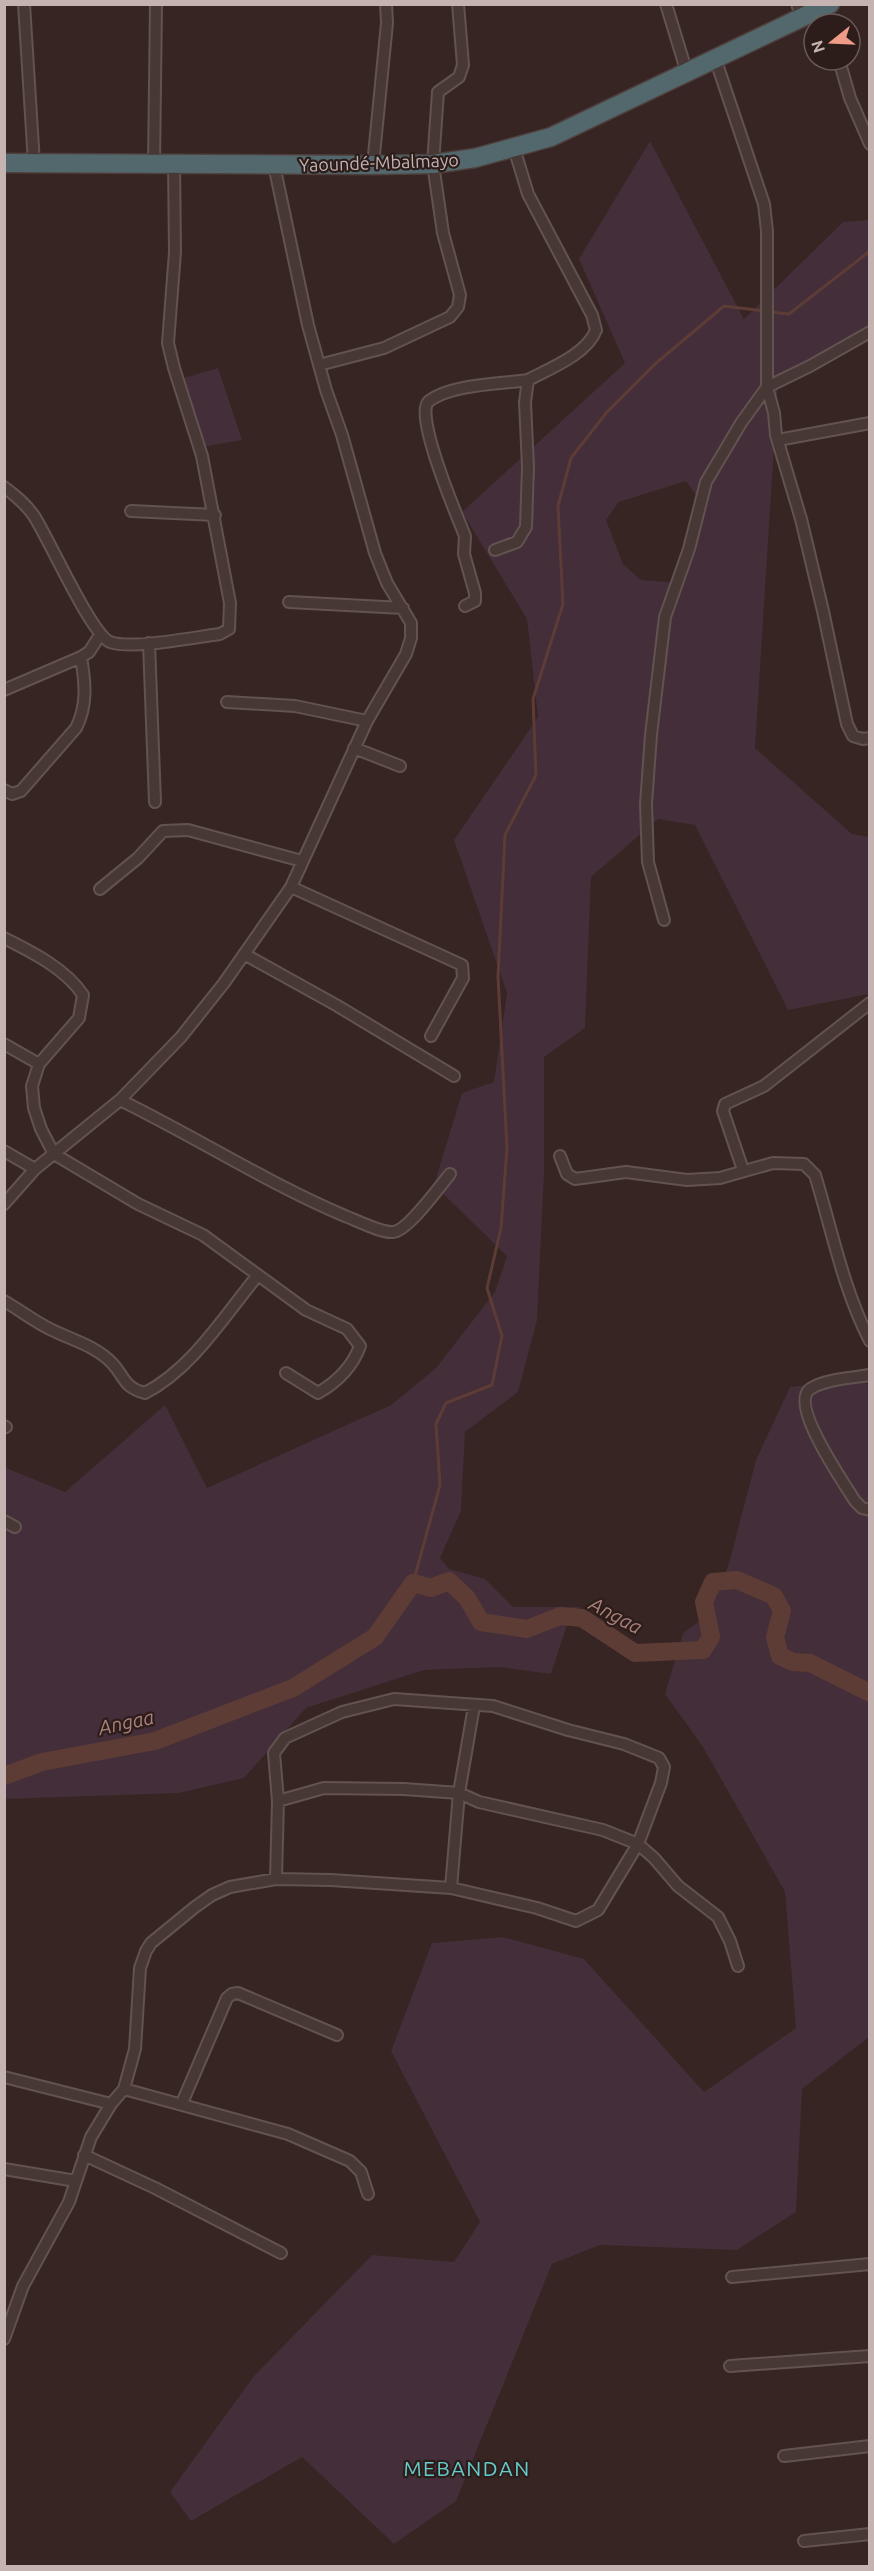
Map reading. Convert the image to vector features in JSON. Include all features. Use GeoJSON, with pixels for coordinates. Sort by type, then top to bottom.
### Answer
{"type":"FeatureCollection","features":[{"type":"Feature","properties":{"kind":"highway","name":"Yaoundé-Mbalmayo"},"geometry":{"type":"LineString","coordinates":[[4,163],[373,165],[433,164],[475,158],[550,137],[687,73],[800,11],[828,10]]}},
{"type":"Feature","properties":{"kind":"street"},"geometry":{"type":"LineString","coordinates":[[24,4],[34,163]]}},
{"type":"Feature","properties":{"kind":"street"},"geometry":{"type":"LineString","coordinates":[[154,164],[156,4]]}},
{"type":"Feature","properties":{"kind":"street"},"geometry":{"type":"LineString","coordinates":[[373,165],[387,22],[386,4]]}},
{"type":"Feature","properties":{"kind":"street"},"geometry":{"type":"LineString","coordinates":[[319,365],[384,348],[450,317],[458,307],[460,295],[443,233],[433,164],[438,92],[459,77],[463,65],[458,4]]}},
{"type":"Feature","properties":{"kind":"street"},"geometry":{"type":"LineString","coordinates":[[666,4],[687,73]]}},
{"type":"Feature","properties":{"kind":"street"},"geometry":{"type":"LineString","coordinates":[[715,58],[764,204],[767,231],[765,303],[767,387],[778,440],[804,530],[847,724],[853,735],[863,740],[870,738]]}},
{"type":"Feature","properties":{"kind":"street"},"geometry":{"type":"LineString","coordinates":[[842,72],[850,98],[870,144]]}},
{"type":"Feature","properties":{"kind":"street"},"geometry":{"type":"LineString","coordinates":[[465,606],[475,601],[475,593],[464,554],[465,536],[426,428],[424,408],[429,401],[452,390],[528,380],[560,363],[592,340],[597,330],[592,315],[528,194],[514,148]]}},
{"type":"Feature","properties":{"kind":"street"},"geometry":{"type":"LineString","coordinates":[[4,487],[21,500],[33,515],[100,635],[110,642],[135,644],[220,634],[229,629],[230,603],[215,515],[202,456],[168,343],[175,252],[174,164]]}},
{"type":"Feature","properties":{"kind":"street"},"geometry":{"type":"LineString","coordinates":[[4,1204],[35,1169],[120,1100],[181,1037],[244,954],[291,887],[366,721],[406,654],[411,638],[411,623],[387,583],[375,553],[342,435],[319,365],[308,325],[274,165]]}},
{"type":"Feature","properties":{"kind":"street"},"geometry":{"type":"LineString","coordinates":[[664,921],[648,861],[646,804],[665,617],[689,549],[706,482],[741,423],[767,387],[870,332]]}},
{"type":"Feature","properties":{"kind":"street"},"geometry":{"type":"LineString","coordinates":[[495,550],[517,542],[526,527],[528,467],[525,402],[528,380]]}},
{"type":"Feature","properties":{"kind":"street"},"geometry":{"type":"LineString","coordinates":[[778,440],[870,423]]}},
{"type":"Feature","properties":{"kind":"street"},"geometry":{"type":"LineString","coordinates":[[131,511],[215,515]]}},
{"type":"Feature","properties":{"kind":"street"},"geometry":{"type":"LineString","coordinates":[[289,602],[403,608]]}},
{"type":"Feature","properties":{"kind":"street"},"geometry":{"type":"LineString","coordinates":[[4,690],[81,657],[88,652],[100,635]]}},
{"type":"Feature","properties":{"kind":"street"},"geometry":{"type":"LineString","coordinates":[[149,642],[155,802]]}},
{"type":"Feature","properties":{"kind":"street"},"geometry":{"type":"LineString","coordinates":[[4,790],[12,794],[21,791],[76,728],[82,717],[84,704],[85,680],[81,657]]}},
{"type":"Feature","properties":{"kind":"street"},"geometry":{"type":"LineString","coordinates":[[227,702],[295,706],[366,721]]}},
{"type":"Feature","properties":{"kind":"street"},"geometry":{"type":"LineString","coordinates":[[354,748],[400,766]]}},
{"type":"Feature","properties":{"kind":"street"},"geometry":{"type":"LineString","coordinates":[[100,889],[138,858],[163,831],[174,829],[302,861]]}},
{"type":"Feature","properties":{"kind":"street"},"geometry":{"type":"LineString","coordinates":[[291,887],[462,965],[463,978],[431,1036]]}},
{"type":"Feature","properties":{"kind":"street"},"geometry":{"type":"LineString","coordinates":[[4,938],[32,952],[61,972],[75,983],[83,995],[79,1018],[39,1064],[32,1086],[34,1108],[41,1129],[54,1154],[138,1204],[203,1235],[306,1310],[347,1329],[360,1346],[357,1355],[336,1383],[318,1393],[286,1373]]}},
{"type":"Feature","properties":{"kind":"street"},"geometry":{"type":"LineString","coordinates":[[244,954],[336,1005],[454,1076]]}},
{"type":"Feature","properties":{"kind":"street"},"geometry":{"type":"LineString","coordinates":[[742,1170],[723,1111],[725,1104],[764,1086],[870,1003]]}},
{"type":"Feature","properties":{"kind":"street"},"geometry":{"type":"LineString","coordinates":[[4,1044],[39,1064]]}},
{"type":"Feature","properties":{"kind":"street"},"geometry":{"type":"LineString","coordinates":[[120,1100],[185,1132],[297,1195],[363,1223],[393,1232],[404,1228],[450,1174]]}},
{"type":"Feature","properties":{"kind":"street"},"geometry":{"type":"LineString","coordinates":[[4,1151],[35,1169]]}},
{"type":"Feature","properties":{"kind":"street"},"geometry":{"type":"LineString","coordinates":[[560,1156],[567,1174],[575,1179],[626,1172],[687,1180],[720,1178],[773,1163],[804,1164],[815,1175],[859,1320],[870,1341]]}},
{"type":"Feature","properties":{"kind":"street"},"geometry":{"type":"LineString","coordinates":[[4,1301],[52,1330],[76,1339],[112,1362],[132,1390],[145,1393],[158,1386],[190,1357],[258,1275]]}},
{"type":"Feature","properties":{"kind":"street"},"geometry":{"type":"LineString","coordinates":[[870,1375],[810,1389],[805,1396],[805,1409],[812,1428],[855,1501],[862,1508],[870,1510]]}},
{"type":"Feature","properties":{"kind":"street"},"geometry":{"type":"LineString","coordinates":[[4,1521],[15,1527]]}},
{"type":"Feature","properties":{"kind":"street"},"geometry":{"type":"LineString","coordinates":[[4,2339],[23,2286],[69,2202],[91,2137],[111,2104],[124,2089],[135,2049],[140,1968],[151,1943],[187,1913],[220,1891],[230,1887],[276,1879],[451,1888],[537,1908],[576,1921],[598,1910],[638,1844],[661,1783],[664,1767],[659,1758],[624,1744],[568,1730],[493,1706],[394,1699],[342,1712],[285,1738],[274,1753],[278,1802],[276,1879]]}},
{"type":"Feature","properties":{"kind":"street"},"geometry":{"type":"LineString","coordinates":[[451,1888],[459,1794],[474,1706]]}},
{"type":"Feature","properties":{"kind":"street"},"geometry":{"type":"LineString","coordinates":[[278,1802],[324,1788],[404,1789],[459,1794],[479,1802],[603,1830],[638,1844],[654,1858],[678,1886],[718,1917],[730,1941],[738,1966]]}},
{"type":"Feature","properties":{"kind":"street"},"geometry":{"type":"LineString","coordinates":[[182,2103],[227,1998],[232,1994],[238,1993],[337,2035]]}},
{"type":"Feature","properties":{"kind":"street"},"geometry":{"type":"LineString","coordinates":[[4,2077],[111,2104]]}},
{"type":"Feature","properties":{"kind":"street"},"geometry":{"type":"LineString","coordinates":[[124,2089],[182,2103],[288,2134],[350,2161],[361,2172],[368,2194]]}},
{"type":"Feature","properties":{"kind":"street"},"geometry":{"type":"LineString","coordinates":[[84,2155],[155,2188],[281,2253]]}},
{"type":"Feature","properties":{"kind":"street"},"geometry":{"type":"LineString","coordinates":[[4,2169],[76,2181]]}},
{"type":"Feature","properties":{"kind":"street"},"geometry":{"type":"LineString","coordinates":[[732,2277],[870,2264]]}},
{"type":"Feature","properties":{"kind":"street"},"geometry":{"type":"LineString","coordinates":[[730,2366],[870,2356]]}},
{"type":"Feature","properties":{"kind":"street"},"geometry":{"type":"LineString","coordinates":[[784,2456],[870,2446]]}},
{"type":"Feature","properties":{"kind":"street"},"geometry":{"type":"LineString","coordinates":[[804,2541],[870,2534]]}},
{"type":"Feature","properties":{"kind":"shaded area"},"geometry":{"type":"Polygon","coordinates":[[[650,141],[744,319],[843,222],[869,220],[869,333],[778,383],[755,748],[852,834],[869,837],[869,994],[788,1010],[695,825],[658,819],[591,877],[585,1028],[544,1057],[544,1172],[537,1320],[518,1392],[465,1432],[461,1511],[440,1558],[449,1569],[485,1579],[513,1607],[580,1607],[569,1619],[551,1674],[499,1667],[424,1670],[306,1708],[244,1778],[179,1793],[5,1799],[4,1467],[65,1492],[165,1405],[207,1488],[391,1405],[436,1368],[495,1292],[507,1256],[434,1185],[462,1093],[494,1082],[507,993],[454,840],[538,717],[527,619],[462,512],[625,363],[579,259],[650,141]],[[686,481],[619,502],[606,520],[623,564],[641,580],[680,583],[705,509],[686,481]]]}},
{"type":"Feature","properties":{"kind":"shaded area"},"geometry":{"type":"Polygon","coordinates":[[[218,368],[242,440],[208,446],[201,444],[180,379],[218,368]]]}},
{"type":"Feature","properties":{"kind":"shaded area"},"geometry":{"type":"Polygon","coordinates":[[[863,1378],[870,1389],[869,2037],[802,2089],[796,2212],[737,2250],[600,2245],[552,2264],[456,2501],[394,2544],[302,2457],[191,2521],[170,2492],[254,2376],[372,2255],[454,2262],[480,2222],[391,2051],[432,1943],[503,1937],[584,1959],[704,2092],[796,2028],[785,1892],[703,1747],[665,1694],[683,1633],[701,1620],[728,1567],[756,1460],[790,1387],[863,1378]]]}},
{"type":"Feature","properties":{"kind":"waterway"},"geometry":{"type":"LineString","coordinates":[[770,312],[789,314],[870,251]]}},
{"type":"Feature","properties":{"kind":"waterway"},"geometry":{"type":"LineString","coordinates":[[413,1583],[440,1485],[436,1424],[446,1403],[492,1385],[502,1336],[487,1288],[501,1228],[507,1148],[498,976],[505,835],[536,775],[533,699],[563,604],[558,506],[571,458],[607,412],[655,364],[724,306],[764,311]]}},
{"type":"Feature","properties":{"kind":"waterway","name":"Angaa"},"geometry":{"type":"LineString","coordinates":[[4,1776],[42,1762],[155,1741],[293,1688],[375,1637],[413,1583],[431,1588],[449,1581],[467,1598],[481,1622],[527,1629],[560,1616],[582,1618],[635,1653],[703,1650],[711,1637],[704,1602],[713,1582],[737,1580],[774,1596],[782,1611],[775,1637],[780,1656],[793,1662],[810,1663],[870,1693]]}},
{"type":"Feature","properties":{"kind":"district","name":"MEBANDAN"},"geometry":{"type":"Point","coordinates":[467,2468]}}]}
